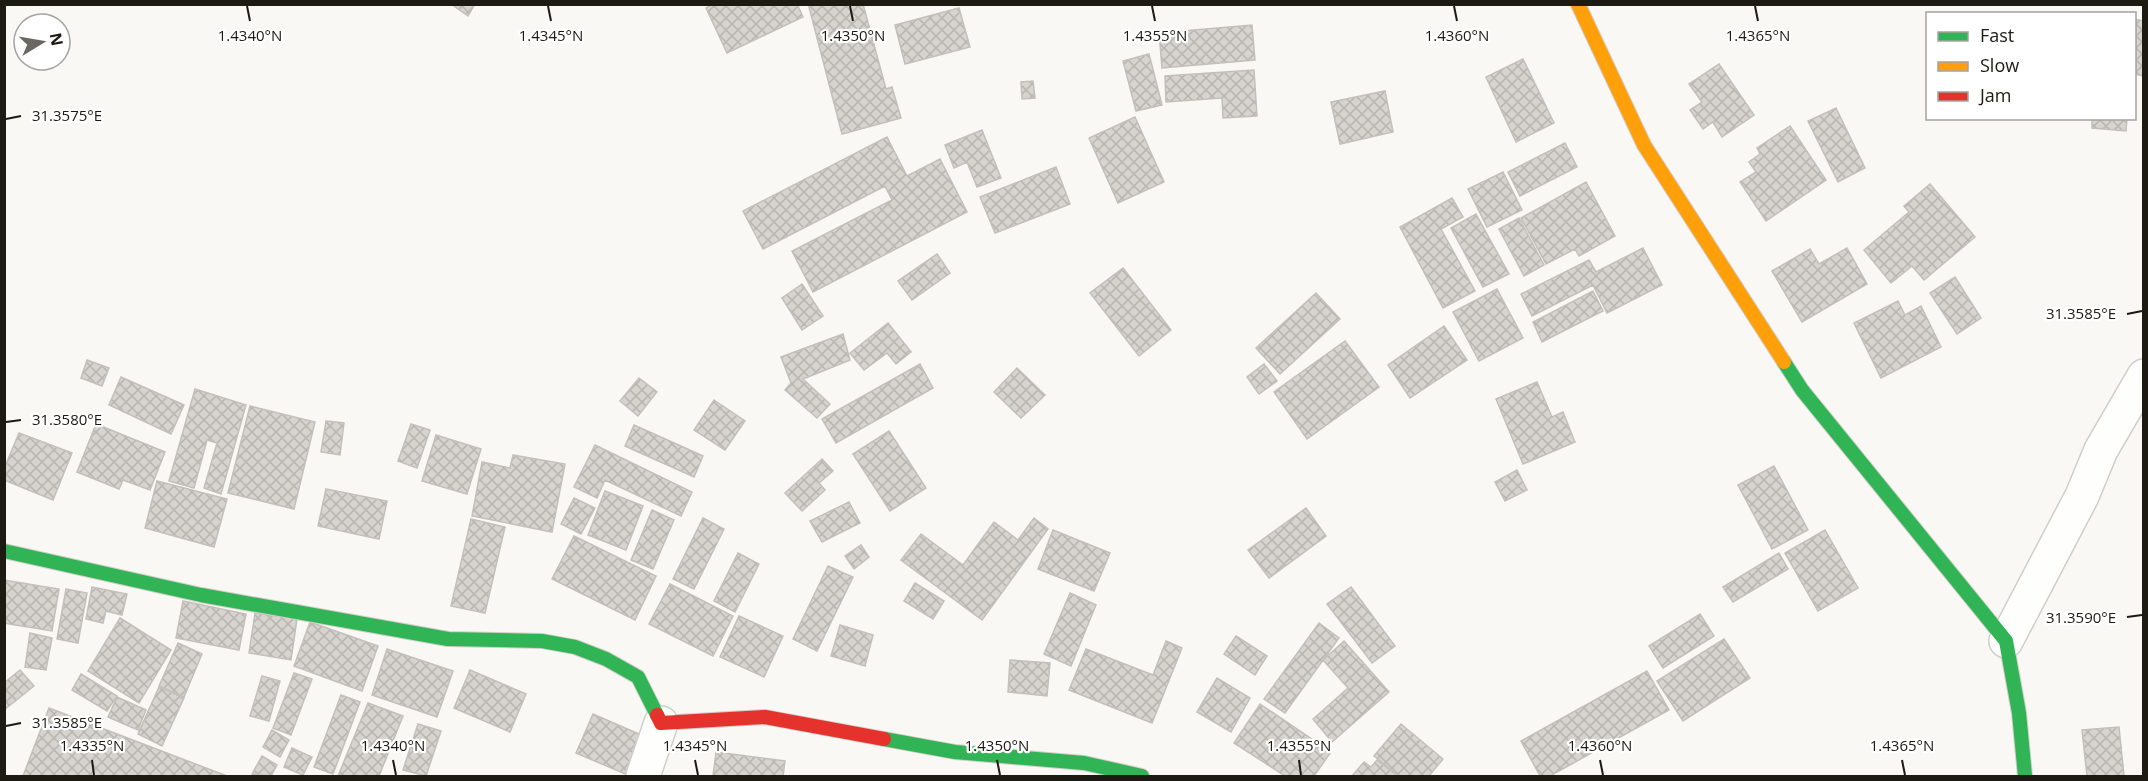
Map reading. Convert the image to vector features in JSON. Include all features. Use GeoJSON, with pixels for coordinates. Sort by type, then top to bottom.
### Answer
{"type":"FeatureCollection","features":[{"type":"Feature","properties":{"kind":"street"},"geometry":{"type":"LineString","coordinates":[[1578,4],[1644,145],[1802,390],[2006,641],[2019,713],[2025,777]]}},
{"type":"Feature","properties":{"kind":"street"},"geometry":{"type":"LineString","coordinates":[[2006,641],[2082,496],[2101,450],[2144,376]]}},
{"type":"Feature","properties":{"kind":"street"},"geometry":{"type":"LineString","coordinates":[[4,551],[201,595],[448,639],[542,641],[575,647],[606,659],[638,677],[661,723],[643,777]]}},
{"type":"Feature","properties":{"kind":"street"},"geometry":{"type":"LineString","coordinates":[[661,723],[765,717],[956,752],[1084,763],[1142,777]]}},
{"type":"Feature","properties":{"kind":"building"},"geometry":{"type":"Polygon","coordinates":[[[451,4],[475,4],[468,16],[451,4]]]}},
{"type":"Feature","properties":{"kind":"building"},"geometry":{"type":"Polygon","coordinates":[[[712,4],[797,4],[803,17],[727,53],[706,8],[712,4]]]}},
{"type":"Feature","properties":{"kind":"building"},"geometry":{"type":"Polygon","coordinates":[[[818,4],[863,4],[886,89],[892,87],[901,118],[842,134],[809,7],[818,4]]]}},
{"type":"Feature","properties":{"kind":"building"},"geometry":{"type":"Polygon","coordinates":[[[959,8],[970,47],[905,64],[895,25],[959,8]]]}},
{"type":"Feature","properties":{"kind":"building"},"geometry":{"type":"Polygon","coordinates":[[[2136,19],[2144,21],[2144,76],[2136,74],[2136,19]]]}},
{"type":"Feature","properties":{"kind":"building"},"geometry":{"type":"Polygon","coordinates":[[[1252,25],[1255,60],[1162,68],[1159,33],[1252,25]]]}},
{"type":"Feature","properties":{"kind":"building"},"geometry":{"type":"Polygon","coordinates":[[[1149,54],[1162,105],[1136,111],[1123,61],[1149,54]]]}},
{"type":"Feature","properties":{"kind":"building"},"geometry":{"type":"Polygon","coordinates":[[[1523,59],[1554,123],[1516,142],[1486,77],[1523,59]]]}},
{"type":"Feature","properties":{"kind":"building"},"geometry":{"type":"Polygon","coordinates":[[[1719,64],[1754,115],[1722,137],[1713,122],[1703,129],[1690,110],[1702,102],[1689,84],[1719,64]]]}},
{"type":"Feature","properties":{"kind":"building"},"geometry":{"type":"Polygon","coordinates":[[[1254,70],[1257,116],[1223,118],[1222,98],[1166,102],[1165,76],[1254,70]]]}},
{"type":"Feature","properties":{"kind":"building"},"geometry":{"type":"Polygon","coordinates":[[[1033,81],[1035,98],[1022,99],[1021,82],[1033,81]]]}},
{"type":"Feature","properties":{"kind":"building"},"geometry":{"type":"Polygon","coordinates":[[[1385,91],[1393,132],[1340,144],[1331,102],[1385,91]]]}},
{"type":"Feature","properties":{"kind":"building"},"geometry":{"type":"Polygon","coordinates":[[[1836,108],[1865,168],[1838,182],[1808,121],[1836,108]]]}},
{"type":"Feature","properties":{"kind":"building"},"geometry":{"type":"Polygon","coordinates":[[[1135,117],[1164,182],[1118,203],[1089,138],[1135,117]]]}},
{"type":"Feature","properties":{"kind":"building"},"geometry":{"type":"Polygon","coordinates":[[[2092,120],[2127,120],[2126,131],[2092,128],[2092,120]]]}},
{"type":"Feature","properties":{"kind":"building"},"geometry":{"type":"Polygon","coordinates":[[[1790,126],[1826,180],[1766,221],[1740,182],[1756,172],[1749,162],[1760,154],[1757,148],[1790,126]]]}},
{"type":"Feature","properties":{"kind":"building"},"geometry":{"type":"Polygon","coordinates":[[[982,130],[1001,178],[977,187],[967,162],[954,168],[945,145],[982,130]]]}},
{"type":"Feature","properties":{"kind":"building"},"geometry":{"type":"Polygon","coordinates":[[[887,137],[907,176],[940,159],[967,212],[813,292],[792,251],[892,200],[885,186],[763,249],[743,211],[887,137]]]}},
{"type":"Feature","properties":{"kind":"building"},"geometry":{"type":"Polygon","coordinates":[[[1565,143],[1577,167],[1520,196],[1508,172],[1565,143]]]}},
{"type":"Feature","properties":{"kind":"building"},"geometry":{"type":"Polygon","coordinates":[[[1056,167],[1070,204],[995,233],[980,197],[1056,167]]]}},
{"type":"Feature","properties":{"kind":"building"},"geometry":{"type":"Polygon","coordinates":[[[1503,172],[1522,210],[1487,227],[1468,189],[1503,172]]]}},
{"type":"Feature","properties":{"kind":"building"},"geometry":{"type":"Polygon","coordinates":[[[1586,182],[1615,236],[1579,256],[1575,249],[1546,264],[1521,218],[1586,182]]]}},
{"type":"Feature","properties":{"kind":"building"},"geometry":{"type":"Polygon","coordinates":[[[1930,184],[1975,237],[1924,280],[1912,266],[1891,283],[1864,250],[1909,212],[1904,206],[1930,184]]]}},
{"type":"Feature","properties":{"kind":"building"},"geometry":{"type":"Polygon","coordinates":[[[1452,198],[1463,217],[1441,229],[1475,291],[1443,308],[1400,227],[1452,198]]]}},
{"type":"Feature","properties":{"kind":"building"},"geometry":{"type":"Polygon","coordinates":[[[1476,214],[1509,274],[1483,287],[1451,228],[1476,214]]]}},
{"type":"Feature","properties":{"kind":"building"},"geometry":{"type":"Polygon","coordinates":[[[1519,218],[1544,265],[1524,276],[1499,229],[1519,218]]]}},
{"type":"Feature","properties":{"kind":"building"},"geometry":{"type":"Polygon","coordinates":[[[1643,248],[1662,285],[1607,313],[1593,285],[1532,316],[1521,294],[1589,260],[1596,272],[1643,248]]]}},
{"type":"Feature","properties":{"kind":"building"},"geometry":{"type":"Polygon","coordinates":[[[1847,248],[1867,284],[1802,322],[1772,271],[1810,249],[1819,264],[1847,248]]]}},
{"type":"Feature","properties":{"kind":"building"},"geometry":{"type":"Polygon","coordinates":[[[937,254],[950,273],[912,300],[898,281],[937,254]]]}},
{"type":"Feature","properties":{"kind":"building"},"geometry":{"type":"Polygon","coordinates":[[[1123,268],[1171,330],[1139,356],[1090,293],[1123,268]]]}},
{"type":"Feature","properties":{"kind":"building"},"geometry":{"type":"Polygon","coordinates":[[[1955,277],[1981,318],[1957,334],[1930,293],[1955,277]]]}},
{"type":"Feature","properties":{"kind":"building"},"geometry":{"type":"Polygon","coordinates":[[[802,284],[823,316],[802,330],[782,298],[802,284]]]}},
{"type":"Feature","properties":{"kind":"building"},"geometry":{"type":"Polygon","coordinates":[[[1497,289],[1523,338],[1479,361],[1453,312],[1497,289]]]}},
{"type":"Feature","properties":{"kind":"building"},"geometry":{"type":"Polygon","coordinates":[[[1593,291],[1603,311],[1542,342],[1533,322],[1593,291]]]}},
{"type":"Feature","properties":{"kind":"building"},"geometry":{"type":"Polygon","coordinates":[[[1316,293],[1340,319],[1280,374],[1256,348],[1316,293]]]}},
{"type":"Feature","properties":{"kind":"building"},"geometry":{"type":"Polygon","coordinates":[[[1898,301],[1905,315],[1921,306],[1941,347],[1881,378],[1854,323],[1898,301]]]}},
{"type":"Feature","properties":{"kind":"building"},"geometry":{"type":"Polygon","coordinates":[[[888,323],[911,352],[896,364],[887,353],[864,370],[850,353],[888,323]]]}},
{"type":"Feature","properties":{"kind":"building"},"geometry":{"type":"Polygon","coordinates":[[[1444,326],[1467,360],[1410,398],[1388,365],[1444,326]]]}},
{"type":"Feature","properties":{"kind":"building"},"geometry":{"type":"Polygon","coordinates":[[[843,334],[850,360],[803,379],[830,404],[817,418],[785,390],[791,383],[781,357],[843,334]]]}},
{"type":"Feature","properties":{"kind":"building"},"geometry":{"type":"Polygon","coordinates":[[[1345,341],[1379,387],[1307,439],[1274,392],[1345,341]]]}},
{"type":"Feature","properties":{"kind":"building"},"geometry":{"type":"Polygon","coordinates":[[[87,360],[109,368],[102,386],[81,378],[87,360]]]}},
{"type":"Feature","properties":{"kind":"building"},"geometry":{"type":"Polygon","coordinates":[[[920,364],[933,388],[836,443],[822,419],[920,364]]]}},
{"type":"Feature","properties":{"kind":"building"},"geometry":{"type":"Polygon","coordinates":[[[1264,364],[1277,381],[1259,394],[1247,377],[1264,364]]]}},
{"type":"Feature","properties":{"kind":"building"},"geometry":{"type":"Polygon","coordinates":[[[1017,368],[1045,395],[1021,418],[994,392],[1017,368]]]}},
{"type":"Feature","properties":{"kind":"building"},"geometry":{"type":"Polygon","coordinates":[[[121,377],[184,405],[171,434],[109,405],[121,377]]]}},
{"type":"Feature","properties":{"kind":"building"},"geometry":{"type":"Polygon","coordinates":[[[639,378],[657,392],[638,416],[620,401],[639,378]]]}},
{"type":"Feature","properties":{"kind":"building"},"geometry":{"type":"Polygon","coordinates":[[[1537,382],[1552,417],[1563,412],[1575,442],[1523,464],[1496,399],[1537,382]]]}},
{"type":"Feature","properties":{"kind":"building"},"geometry":{"type":"Polygon","coordinates":[[[195,389],[246,405],[221,494],[204,488],[217,443],[207,440],[194,488],[169,481],[195,389]]]}},
{"type":"Feature","properties":{"kind":"building"},"geometry":{"type":"Polygon","coordinates":[[[714,400],[745,421],[725,450],[694,430],[714,400]]]}},
{"type":"Feature","properties":{"kind":"building"},"geometry":{"type":"Polygon","coordinates":[[[250,406],[315,422],[294,509],[228,493],[250,406]]]}},
{"type":"Feature","properties":{"kind":"building"},"geometry":{"type":"Polygon","coordinates":[[[326,421],[344,423],[340,455],[321,452],[326,421]]]}},
{"type":"Feature","properties":{"kind":"building"},"geometry":{"type":"Polygon","coordinates":[[[96,424],[165,452],[150,490],[123,480],[119,489],[77,472],[96,424]]]}},
{"type":"Feature","properties":{"kind":"building"},"geometry":{"type":"Polygon","coordinates":[[[411,424],[430,430],[417,468],[398,461],[411,424]]]}},
{"type":"Feature","properties":{"kind":"building"},"geometry":{"type":"Polygon","coordinates":[[[634,425],[703,456],[694,477],[625,446],[634,425]]]}},
{"type":"Feature","properties":{"kind":"building"},"geometry":{"type":"Polygon","coordinates":[[[889,431],[926,488],[890,511],[853,454],[889,431]]]}},
{"type":"Feature","properties":{"kind":"building"},"geometry":{"type":"Polygon","coordinates":[[[19,433],[72,453],[53,500],[4,480],[4,469],[19,433]]]}},
{"type":"Feature","properties":{"kind":"building"},"geometry":{"type":"Polygon","coordinates":[[[436,435],[481,449],[467,494],[422,481],[436,435]]]}},
{"type":"Feature","properties":{"kind":"building"},"geometry":{"type":"Polygon","coordinates":[[[595,445],[692,492],[681,516],[605,480],[597,498],[574,487],[595,445]]]}},
{"type":"Feature","properties":{"kind":"building"},"geometry":{"type":"Polygon","coordinates":[[[513,455],[565,464],[552,532],[472,516],[482,462],[510,468],[513,455]]]}},
{"type":"Feature","properties":{"kind":"building"},"geometry":{"type":"Polygon","coordinates":[[[822,459],[833,471],[819,483],[825,490],[802,511],[785,493],[822,459]]]}},
{"type":"Feature","properties":{"kind":"building"},"geometry":{"type":"Polygon","coordinates":[[[1774,466],[1808,530],[1772,549],[1738,485],[1774,466]]]}},
{"type":"Feature","properties":{"kind":"building"},"geometry":{"type":"Polygon","coordinates":[[[1517,470],[1527,490],[1505,501],[1495,482],[1517,470]]]}},
{"type":"Feature","properties":{"kind":"building"},"geometry":{"type":"Polygon","coordinates":[[[157,481],[227,499],[214,547],[145,528],[157,481]]]}},
{"type":"Feature","properties":{"kind":"building"},"geometry":{"type":"Polygon","coordinates":[[[326,489],[387,501],[379,539],[318,526],[326,489]]]}},
{"type":"Feature","properties":{"kind":"building"},"geometry":{"type":"Polygon","coordinates":[[[605,491],[643,506],[626,550],[588,535],[605,491]]]}},
{"type":"Feature","properties":{"kind":"building"},"geometry":{"type":"Polygon","coordinates":[[[574,498],[595,508],[581,534],[561,524],[574,498]]]}},
{"type":"Feature","properties":{"kind":"building"},"geometry":{"type":"Polygon","coordinates":[[[849,502],[860,523],[822,542],[810,521],[849,502]]]}},
{"type":"Feature","properties":{"kind":"building"},"geometry":{"type":"Polygon","coordinates":[[[1306,508],[1326,536],[1269,578],[1248,550],[1306,508]]]}},
{"type":"Feature","properties":{"kind":"building"},"geometry":{"type":"Polygon","coordinates":[[[652,510],[674,520],[653,569],[631,560],[652,510]]]}},
{"type":"Feature","properties":{"kind":"building"},"geometry":{"type":"Polygon","coordinates":[[[703,518],[724,529],[694,589],[673,579],[703,518]]]}},
{"type":"Feature","properties":{"kind":"building"},"geometry":{"type":"Polygon","coordinates":[[[1034,518],[1048,529],[982,620],[901,560],[921,534],[963,565],[994,522],[1018,540],[1034,518]]]}},
{"type":"Feature","properties":{"kind":"building"},"geometry":{"type":"Polygon","coordinates":[[[471,519],[505,527],[485,613],[451,606],[471,519]]]}},
{"type":"Feature","properties":{"kind":"building"},"geometry":{"type":"Polygon","coordinates":[[[1053,530],[1110,553],[1094,591],[1038,569],[1053,530]]]}},
{"type":"Feature","properties":{"kind":"building"},"geometry":{"type":"Polygon","coordinates":[[[1825,530],[1858,588],[1818,611],[1785,553],[1825,530]]]}},
{"type":"Feature","properties":{"kind":"building"},"geometry":{"type":"Polygon","coordinates":[[[574,536],[656,576],[635,620],[552,579],[574,536]]]}},
{"type":"Feature","properties":{"kind":"building"},"geometry":{"type":"Polygon","coordinates":[[[861,545],[869,557],[854,569],[845,556],[861,545]]]}},
{"type":"Feature","properties":{"kind":"building"},"geometry":{"type":"Polygon","coordinates":[[[738,553],[759,564],[735,612],[714,601],[738,553]]]}},
{"type":"Feature","properties":{"kind":"building"},"geometry":{"type":"Polygon","coordinates":[[[1779,553],[1788,569],[1733,602],[1723,587],[1779,553]]]}},
{"type":"Feature","properties":{"kind":"building"},"geometry":{"type":"Polygon","coordinates":[[[828,566],[853,577],[817,651],[793,639],[828,566]]]}},
{"type":"Feature","properties":{"kind":"building"},"geometry":{"type":"Polygon","coordinates":[[[4,580],[59,589],[52,631],[4,623],[4,580]]]}},
{"type":"Feature","properties":{"kind":"building"},"geometry":{"type":"Polygon","coordinates":[[[915,583],[944,601],[933,619],[904,601],[915,583]]]}},
{"type":"Feature","properties":{"kind":"building"},"geometry":{"type":"Polygon","coordinates":[[[670,584],[733,616],[713,656],[649,624],[670,584]]]}},
{"type":"Feature","properties":{"kind":"building"},"geometry":{"type":"Polygon","coordinates":[[[92,587],[127,594],[122,615],[106,611],[103,623],[86,619],[92,587]]]}},
{"type":"Feature","properties":{"kind":"building"},"geometry":{"type":"Polygon","coordinates":[[[1351,587],[1395,646],[1372,663],[1327,604],[1351,587]]]}},
{"type":"Feature","properties":{"kind":"building"},"geometry":{"type":"Polygon","coordinates":[[[66,589],[87,593],[78,643],[57,639],[66,589]]]}},
{"type":"Feature","properties":{"kind":"building"},"geometry":{"type":"Polygon","coordinates":[[[1070,593],[1096,605],[1071,666],[1044,654],[1070,593]]]}},
{"type":"Feature","properties":{"kind":"building"},"geometry":{"type":"Polygon","coordinates":[[[183,601],[246,614],[239,650],[176,638],[183,601]]]}},
{"type":"Feature","properties":{"kind":"building"},"geometry":{"type":"Polygon","coordinates":[[[255,613],[297,619],[291,660],[249,653],[255,613]]]}},
{"type":"Feature","properties":{"kind":"building"},"geometry":{"type":"Polygon","coordinates":[[[1700,614],[1714,636],[1663,668],[1649,646],[1700,614]]]}},
{"type":"Feature","properties":{"kind":"building"},"geometry":{"type":"Polygon","coordinates":[[[739,616],[783,636],[764,677],[720,657],[739,616]]]}},
{"type":"Feature","properties":{"kind":"building"},"geometry":{"type":"Polygon","coordinates":[[[120,618],[171,650],[139,703],[88,671],[120,618]]]}},
{"type":"Feature","properties":{"kind":"building"},"geometry":{"type":"Polygon","coordinates":[[[310,622],[378,646],[362,691],[294,666],[310,622]]]}},
{"type":"Feature","properties":{"kind":"building"},"geometry":{"type":"Polygon","coordinates":[[[1319,623],[1339,638],[1285,713],[1264,699],[1319,623]]]}},
{"type":"Feature","properties":{"kind":"building"},"geometry":{"type":"Polygon","coordinates":[[[840,625],[873,635],[865,666],[831,656],[840,625]]]}},
{"type":"Feature","properties":{"kind":"building"},"geometry":{"type":"Polygon","coordinates":[[[30,633],[52,638],[46,670],[25,667],[30,633]]]}},
{"type":"Feature","properties":{"kind":"building"},"geometry":{"type":"Polygon","coordinates":[[[1236,636],[1267,656],[1255,675],[1224,654],[1236,636]]]}},
{"type":"Feature","properties":{"kind":"building"},"geometry":{"type":"Polygon","coordinates":[[[1724,639],[1750,678],[1683,721],[1657,681],[1724,639]]]}},
{"type":"Feature","properties":{"kind":"building"},"geometry":{"type":"Polygon","coordinates":[[[1166,641],[1182,648],[1152,723],[1069,690],[1086,649],[1153,675],[1166,641]]]}},
{"type":"Feature","properties":{"kind":"building"},"geometry":{"type":"Polygon","coordinates":[[[1344,641],[1389,692],[1332,742],[1313,719],[1348,688],[1323,660],[1344,641]]]}},
{"type":"Feature","properties":{"kind":"building"},"geometry":{"type":"Polygon","coordinates":[[[178,643],[202,654],[184,697],[159,686],[178,643]]]}},
{"type":"Feature","properties":{"kind":"building"},"geometry":{"type":"Polygon","coordinates":[[[387,649],[453,671],[437,717],[372,695],[387,649]]]}},
{"type":"Feature","properties":{"kind":"building"},"geometry":{"type":"Polygon","coordinates":[[[1010,660],[1050,663],[1047,696],[1008,692],[1010,660]]]}},
{"type":"Feature","properties":{"kind":"building"},"geometry":{"type":"Polygon","coordinates":[[[20,670],[34,686],[4,710],[4,683],[20,670]]]}},
{"type":"Feature","properties":{"kind":"building"},"geometry":{"type":"Polygon","coordinates":[[[470,670],[526,694],[510,732],[454,708],[470,670]]]}},
{"type":"Feature","properties":{"kind":"building"},"geometry":{"type":"Polygon","coordinates":[[[1647,671],[1669,710],[1550,776],[1540,776],[1521,741],[1647,671]]]}},
{"type":"Feature","properties":{"kind":"building"},"geometry":{"type":"Polygon","coordinates":[[[294,673],[312,679],[291,735],[273,728],[294,673]]]}},
{"type":"Feature","properties":{"kind":"building"},"geometry":{"type":"Polygon","coordinates":[[[81,674],[117,696],[107,711],[72,690],[81,674]]]}},
{"type":"Feature","properties":{"kind":"building"},"geometry":{"type":"Polygon","coordinates":[[[262,676],[280,681],[269,721],[250,716],[262,676]]]}},
{"type":"Feature","properties":{"kind":"building"},"geometry":{"type":"Polygon","coordinates":[[[1217,678],[1250,698],[1231,732],[1197,712],[1217,678]]]}},
{"type":"Feature","properties":{"kind":"building"},"geometry":{"type":"Polygon","coordinates":[[[159,687],[184,698],[162,746],[138,734],[159,687]]]}},
{"type":"Feature","properties":{"kind":"building"},"geometry":{"type":"Polygon","coordinates":[[[341,695],[360,702],[333,774],[314,767],[341,695]]]}},
{"type":"Feature","properties":{"kind":"building"},"geometry":{"type":"Polygon","coordinates":[[[117,697],[146,710],[138,730],[108,717],[117,697]]]}},
{"type":"Feature","properties":{"kind":"building"},"geometry":{"type":"Polygon","coordinates":[[[368,703],[403,716],[379,776],[338,776],[368,703]]]}},
{"type":"Feature","properties":{"kind":"building"},"geometry":{"type":"Polygon","coordinates":[[[1260,704],[1331,752],[1314,776],[1285,776],[1234,743],[1260,704]]]}},
{"type":"Feature","properties":{"kind":"building"},"geometry":{"type":"Polygon","coordinates":[[[49,708],[227,776],[23,776],[49,708]]]}},
{"type":"Feature","properties":{"kind":"building"},"geometry":{"type":"Polygon","coordinates":[[[593,714],[648,738],[630,776],[576,753],[593,714]]]}},
{"type":"Feature","properties":{"kind":"building"},"geometry":{"type":"Polygon","coordinates":[[[418,724],[441,731],[426,776],[403,770],[418,724]]]}},
{"type":"Feature","properties":{"kind":"building"},"geometry":{"type":"Polygon","coordinates":[[[1401,724],[1443,759],[1429,776],[1399,776],[1374,756],[1401,724]]]}},
{"type":"Feature","properties":{"kind":"building"},"geometry":{"type":"Polygon","coordinates":[[[2119,727],[2124,776],[2087,776],[2082,730],[2119,727]]]}},
{"type":"Feature","properties":{"kind":"building"},"geometry":{"type":"Polygon","coordinates":[[[272,730],[289,740],[280,757],[263,747],[272,730]]]}},
{"type":"Feature","properties":{"kind":"building"},"geometry":{"type":"Polygon","coordinates":[[[292,748],[312,757],[303,775],[284,767],[292,748]]]}},
{"type":"Feature","properties":{"kind":"building"},"geometry":{"type":"Polygon","coordinates":[[[716,752],[785,761],[783,776],[713,776],[716,752]]]}},
{"type":"Feature","properties":{"kind":"building"},"geometry":{"type":"Polygon","coordinates":[[[262,756],[277,765],[271,776],[252,774],[262,756]]]}},
{"type":"Feature","properties":{"kind":"building"},"geometry":{"type":"Polygon","coordinates":[[[1377,760],[1398,776],[1352,776],[1364,762],[1371,767],[1377,760]]]}},
{"type":"Feature","properties":{"kind":"traffic: fast"},"geometry":{"type":"LineString","coordinates":[[1784,362],[1802,390],[2006,641],[2019,713],[2025,776]]}},
{"type":"Feature","properties":{"kind":"traffic: fast"},"geometry":{"type":"LineString","coordinates":[[4,551],[201,595],[448,639],[542,641],[575,647],[606,659],[638,677],[657,715]]}},
{"type":"Feature","properties":{"kind":"traffic: fast"},"geometry":{"type":"LineString","coordinates":[[884,739],[955,752],[1084,763],[1142,776]]}},
{"type":"Feature","properties":{"kind":"traffic: slow"},"geometry":{"type":"LineString","coordinates":[[1578,4],[1644,145],[1784,362]]}},
{"type":"Feature","properties":{"kind":"traffic: jam"},"geometry":{"type":"LineString","coordinates":[[657,715],[661,723],[765,717],[884,739]]}}]}
